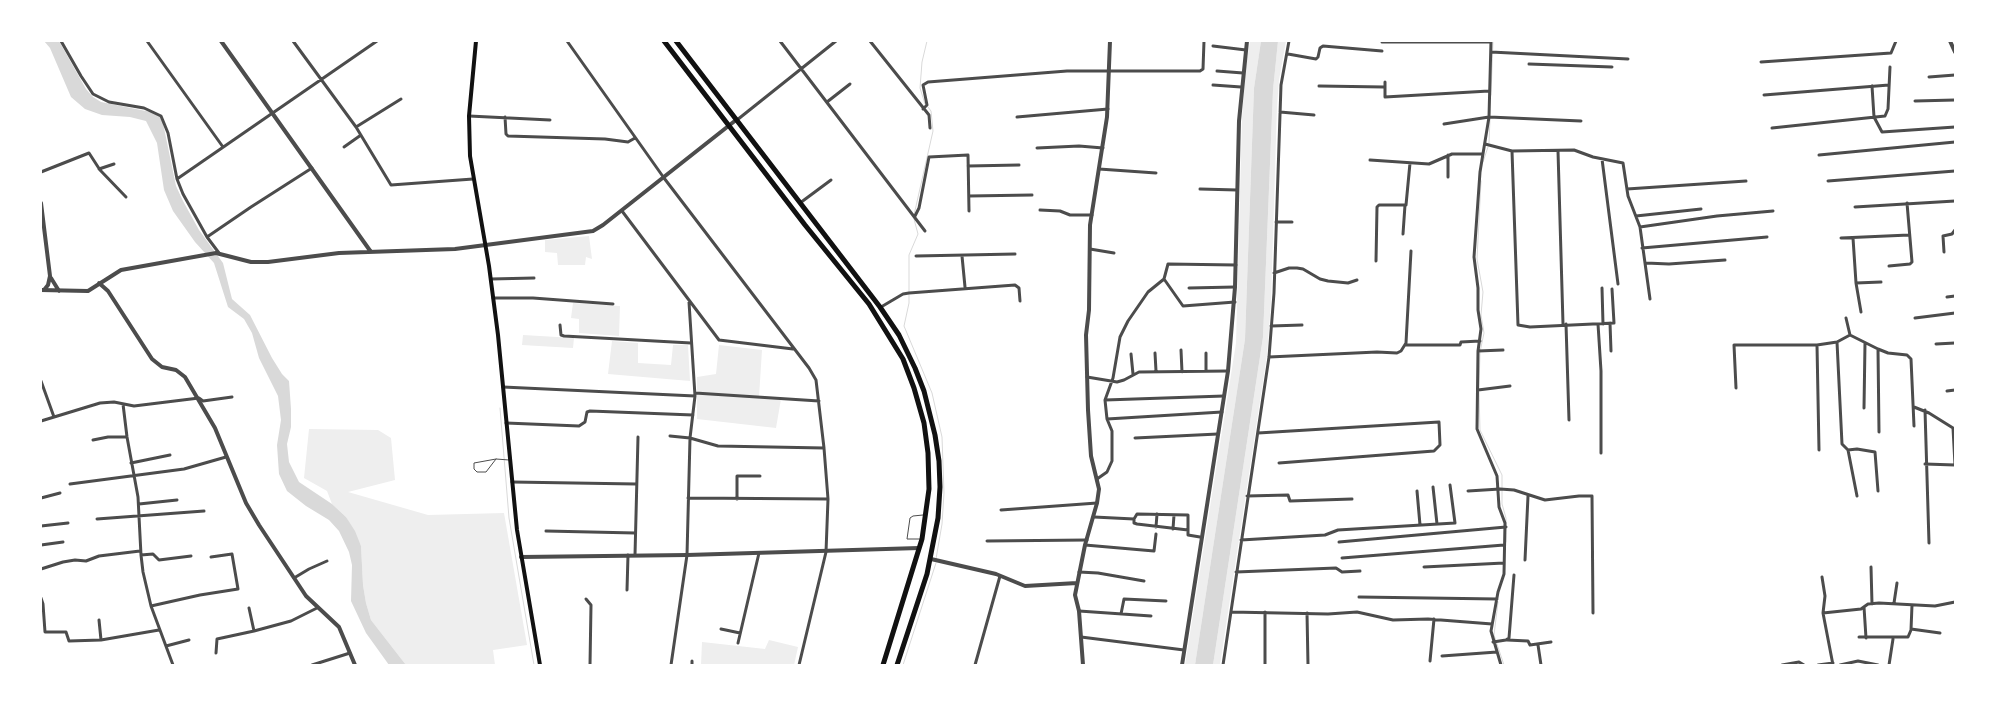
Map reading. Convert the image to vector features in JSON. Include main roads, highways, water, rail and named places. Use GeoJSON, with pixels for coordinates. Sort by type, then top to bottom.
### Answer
{"type":"FeatureCollection","features":[{"type":"Feature","properties":{"kind":"highway"},"geometry":{"type":"LineString","coordinates":[[664,41],[869,304],[903,359],[919,404],[928,453],[929,489],[922,540],[883,665]]}},
{"type":"Feature","properties":{"kind":"highway"},"geometry":{"type":"LineString","coordinates":[[676,41],[880,307],[899,335],[915,368],[926,398],[935,435],[940,500],[931,559],[897,665]]}},
{"type":"Feature","properties":{"kind":"main road"},"geometry":{"type":"LineString","coordinates":[[476,41],[469,116],[470,156],[493,298],[504,387],[509,460],[521,556],[540,665]]}},
{"type":"Feature","properties":{"kind":"waterway"},"geometry":{"type":"LineString","coordinates":[[925,104],[920,88],[922,62],[927,41]]}},
{"type":"Feature","properties":{"kind":"waterway"},"geometry":{"type":"LineString","coordinates":[[1491,95],[1493,41]]}},
{"type":"Feature","properties":{"kind":"waterway"},"geometry":{"type":"LineString","coordinates":[[914,215],[933,131],[931,111],[928,107]]}},
{"type":"Feature","properties":{"kind":"waterway"},"geometry":{"type":"LineString","coordinates":[[1489,143],[1490,119]]}},
{"type":"Feature","properties":{"kind":"waterway"},"geometry":{"type":"LineString","coordinates":[[1483,162],[1488,147]]}},
{"type":"Feature","properties":{"kind":"waterway"},"geometry":{"type":"LineString","coordinates":[[1479,388],[1480,352],[1484,333],[1481,315],[1483,292],[1477,259],[1481,181]]}},
{"type":"Feature","properties":{"kind":"waterway"},"geometry":{"type":"LineString","coordinates":[[914,219],[918,234],[909,255],[909,303],[904,326],[932,393],[942,437],[944,493],[942,524],[936,559]]}},
{"type":"Feature","properties":{"kind":"waterway"},"geometry":{"type":"LineString","coordinates":[[1479,392],[1480,430],[1502,475],[1502,504],[1506,518],[1506,542]]}},
{"type":"Feature","properties":{"kind":"waterway"},"geometry":{"type":"LineString","coordinates":[[500,408],[509,518],[534,665]]}},
{"type":"Feature","properties":{"kind":"waterway"},"geometry":{"type":"LineString","coordinates":[[903,665],[936,563]]}},
{"type":"Feature","properties":{"kind":"waterway"},"geometry":{"type":"LineString","coordinates":[[1498,602],[1494,635],[1504,665]]}}]}
